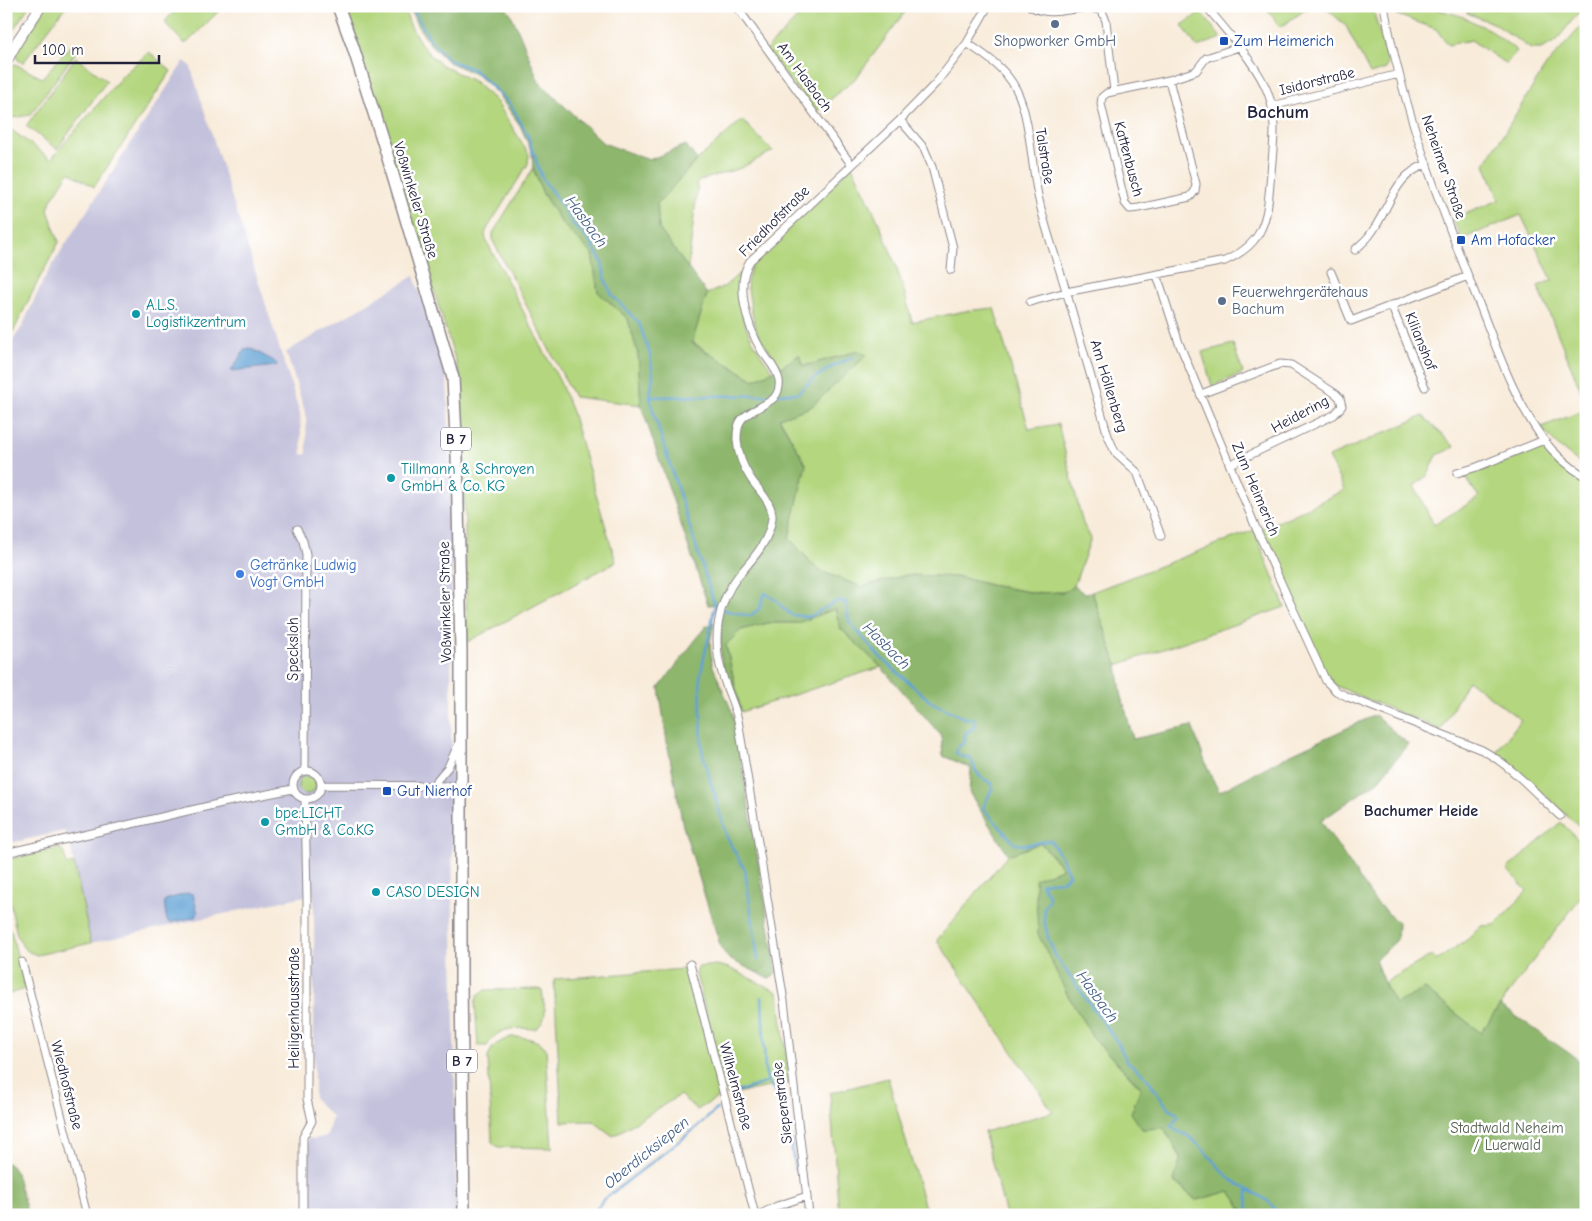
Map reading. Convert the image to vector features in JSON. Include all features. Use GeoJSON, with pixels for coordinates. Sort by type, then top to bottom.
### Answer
{"type":"FeatureCollection","features":[{"type":"Feature","properties":{"kind":"main road"},"geometry":{"type":"LineString","coordinates":[[6,62],[41,6]]}},
{"type":"Feature","properties":{"kind":"main road","name":"Voßwinkeler Straße"},"geometry":{"type":"LineString","coordinates":[[338,6],[385,148],[453,378],[458,456],[462,907],[460,981],[464,1215]]}},
{"type":"Feature","properties":{"kind":"street","name":"Am Hasbach"},"geometry":{"type":"LineString","coordinates":[[736,6],[852,164]]}},
{"type":"Feature","properties":{"kind":"street","name":"Friedhofstraße"},"geometry":{"type":"LineString","coordinates":[[720,615],[723,603],[732,584],[753,560],[764,542],[770,529],[772,517],[771,508],[750,477],[740,457],[737,442],[737,428],[742,419],[774,398],[778,390],[779,380],[758,344],[747,317],[743,294],[745,272],[750,261],[900,120],[936,83],[967,43],[988,6]]}},
{"type":"Feature","properties":{"kind":"street"},"geometry":{"type":"LineString","coordinates":[[1030,6],[1046,13],[1094,7],[1102,10],[1106,21],[1114,91],[1169,80],[1196,71],[1206,58],[1238,47]]}},
{"type":"Feature","properties":{"kind":"street","name":"Isidorstraße"},"geometry":{"type":"LineString","coordinates":[[1206,6],[1260,77],[1268,92],[1272,106],[1399,74]]}},
{"type":"Feature","properties":{"kind":"street","name":"Neheimer Straße"},"geometry":{"type":"LineString","coordinates":[[1384,6],[1399,74],[1427,164],[1468,276],[1514,390],[1529,418],[1544,440],[1560,458],[1586,477]]}},
{"type":"Feature","properties":{"kind":"street","name":"Talstraße"},"geometry":{"type":"LineString","coordinates":[[967,43],[991,59],[1007,75],[1017,91],[1027,127],[1038,199],[1066,292]]}},
{"type":"Feature","properties":{"kind":"street","name":"Kattenbusch"},"geometry":{"type":"LineString","coordinates":[[1114,91],[1104,94],[1101,104],[1125,203],[1130,209],[1139,208],[1190,196],[1195,192],[1196,184],[1169,80]]}},
{"type":"Feature","properties":{"kind":"street"},"geometry":{"type":"LineString","coordinates":[[1030,302],[1066,292],[1224,261],[1241,252],[1255,239],[1261,230],[1265,216],[1274,139],[1272,106]]}},
{"type":"Feature","properties":{"kind":"street"},"geometry":{"type":"LineString","coordinates":[[900,120],[920,142],[932,167],[953,248],[951,270]]}},
{"type":"Feature","properties":{"kind":"street"},"geometry":{"type":"LineString","coordinates":[[1355,250],[1370,236],[1400,182],[1412,170],[1427,164]]}},
{"type":"Feature","properties":{"kind":"street","name":"Kilianshof"},"geometry":{"type":"LineString","coordinates":[[1331,272],[1352,321],[1468,276]]}},
{"type":"Feature","properties":{"kind":"street","name":"Zum Heimerich"},"geometry":{"type":"LineString","coordinates":[[1157,275],[1179,343],[1231,464],[1256,528],[1326,681],[1336,691],[1348,697],[1493,756],[1560,816]]}},
{"type":"Feature","properties":{"kind":"street","name":"Am Höllenberg"},"geometry":{"type":"LineString","coordinates":[[1066,292],[1108,436],[1115,452],[1137,472],[1161,536]]}},
{"type":"Feature","properties":{"kind":"street","name":"Kilianshof"},"geometry":{"type":"LineString","coordinates":[[1392,306],[1425,387]]}},
{"type":"Feature","properties":{"kind":"street","name":"Heidering"},"geometry":{"type":"LineString","coordinates":[[1201,394],[1280,364],[1286,364],[1291,365],[1336,394],[1342,402],[1342,406],[1334,415],[1231,464]]}},
{"type":"Feature","properties":{"kind":"street"},"geometry":{"type":"LineString","coordinates":[[1457,472],[1544,440]]}},
{"type":"Feature","properties":{"kind":"street","name":"Specksloh"},"geometry":{"type":"LineString","coordinates":[[297,529],[303,541],[306,554],[305,771]]}},
{"type":"Feature","properties":{"kind":"street","name":"Siepenstraße"},"geometry":{"type":"LineString","coordinates":[[720,615],[717,642],[719,664],[738,720],[783,988],[809,1215]]}},
{"type":"Feature","properties":{"kind":"street"},"geometry":{"type":"LineString","coordinates":[[432,786],[453,760],[460,740]]}},
{"type":"Feature","properties":{"kind":"street"},"geometry":{"type":"LineString","coordinates":[[309,771],[316,774],[321,781],[321,785],[316,796],[305,799],[297,796],[293,789],[293,781],[298,774],[309,771]]}},
{"type":"Feature","properties":{"kind":"street"},"geometry":{"type":"LineString","coordinates":[[321,785],[460,786]]}},
{"type":"Feature","properties":{"kind":"street"},"geometry":{"type":"LineString","coordinates":[[6,853],[222,803],[293,789]]}},
{"type":"Feature","properties":{"kind":"street","name":"Heiligenhausstraße"},"geometry":{"type":"LineString","coordinates":[[303,1215],[303,1137],[312,1121],[307,1099],[305,799]]}},
{"type":"Feature","properties":{"kind":"street","name":"Wiedhofstraße"},"geometry":{"type":"LineString","coordinates":[[22,962],[87,1215]]}},
{"type":"Feature","properties":{"kind":"street","name":"Wilhelmstraße"},"geometry":{"type":"LineString","coordinates":[[690,964],[757,1215],[807,1196]]}},
{"type":"Feature","properties":{"kind":"shaded area"},"geometry":{"type":"Polygon","coordinates":[[[184,61],[190,65],[300,413],[302,455],[307,454],[306,415],[286,352],[414,276],[447,378],[452,508],[451,713],[456,1215],[309,1215],[308,1138],[315,1139],[327,1136],[332,1117],[314,1099],[314,894],[91,943],[70,845],[65,831],[6,844],[6,350],[22,327],[43,281],[61,251],[184,61]]]}},
{"type":"Feature","properties":{"kind":"green space"},"geometry":{"type":"Polygon","coordinates":[[[6,6],[29,6],[6,41],[6,6]]]}},
{"type":"Feature","properties":{"kind":"green space"},"geometry":{"type":"Polygon","coordinates":[[[46,6],[66,6],[23,63],[18,60],[16,53],[46,6]]]}},
{"type":"Feature","properties":{"kind":"green space"},"geometry":{"type":"Polygon","coordinates":[[[180,6],[218,6],[221,9],[187,43],[184,43],[166,24],[166,20],[180,6]]]}},
{"type":"Feature","properties":{"kind":"green space"},"geometry":{"type":"Polygon","coordinates":[[[344,6],[403,6],[411,27],[421,44],[432,57],[442,65],[475,82],[496,101],[529,154],[528,164],[487,229],[485,234],[486,240],[560,382],[572,412],[616,562],[467,642],[464,465],[460,375],[344,6]]]}},
{"type":"Feature","properties":{"kind":"green space","name":"Stadtwald Neheim / Luerwald"},"geometry":{"type":"Polygon","coordinates":[[[409,6],[504,6],[510,12],[539,82],[603,143],[649,160],[686,145],[697,160],[657,204],[659,229],[707,294],[692,343],[754,380],[781,367],[799,355],[804,366],[858,351],[867,355],[811,407],[779,418],[806,464],[789,538],[818,570],[862,587],[906,575],[960,577],[990,585],[1035,593],[1064,592],[1074,586],[1085,594],[1092,592],[1117,665],[1121,693],[1133,739],[1192,726],[1207,767],[1219,792],[1289,755],[1375,715],[1408,744],[1378,781],[1321,821],[1374,900],[1398,923],[1397,940],[1375,960],[1395,1004],[1425,989],[1481,1033],[1500,1005],[1586,1065],[1586,1215],[1246,1215],[1230,1191],[1196,1200],[1174,1181],[1181,1157],[1164,1128],[1142,1129],[1131,1113],[1141,1087],[1093,1038],[1066,992],[1038,934],[1035,879],[1063,868],[1041,843],[1008,855],[969,792],[971,768],[943,756],[941,735],[881,667],[840,628],[835,609],[798,623],[768,623],[741,630],[726,645],[741,712],[721,661],[720,622],[725,604],[708,605],[641,405],[638,354],[628,319],[598,292],[592,254],[563,225],[543,194],[533,168],[532,153],[520,125],[497,93],[477,75],[447,61],[430,44],[417,25],[409,6]]]}},
{"type":"Feature","properties":{"kind":"green space"},"geometry":{"type":"Polygon","coordinates":[[[809,6],[907,6],[908,8],[856,78],[816,112],[765,51],[809,6]]]}},
{"type":"Feature","properties":{"kind":"green space"},"geometry":{"type":"Polygon","coordinates":[[[1265,6],[1311,6],[1280,27],[1265,6]]]}},
{"type":"Feature","properties":{"kind":"green space"},"geometry":{"type":"Polygon","coordinates":[[[1324,6],[1372,6],[1388,62],[1386,69],[1370,74],[1346,26],[1324,6]]]}},
{"type":"Feature","properties":{"kind":"green space"},"geometry":{"type":"Polygon","coordinates":[[[1394,6],[1426,6],[1461,16],[1490,30],[1517,51],[1506,64],[1471,40],[1448,45],[1436,29],[1392,13],[1394,6]]]}},
{"type":"Feature","properties":{"kind":"green space"},"geometry":{"type":"Polygon","coordinates":[[[1469,6],[1584,6],[1555,42],[1541,49],[1531,49],[1495,24],[1467,13],[1469,6]]]}},
{"type":"Feature","properties":{"kind":"green space"},"geometry":{"type":"Polygon","coordinates":[[[1201,12],[1221,38],[1197,47],[1182,25],[1201,12]]]}},
{"type":"Feature","properties":{"kind":"green space"},"geometry":{"type":"Polygon","coordinates":[[[1586,21],[1586,403],[1538,286],[1552,280],[1521,215],[1462,239],[1453,219],[1499,200],[1485,164],[1545,67],[1586,21]]]}},
{"type":"Feature","properties":{"kind":"green space"},"geometry":{"type":"Polygon","coordinates":[[[73,43],[79,48],[30,115],[6,119],[6,72],[9,66],[15,64],[42,78],[73,43]]]}},
{"type":"Feature","properties":{"kind":"green space"},"geometry":{"type":"Polygon","coordinates":[[[149,52],[171,71],[94,187],[69,172],[51,200],[48,210],[59,242],[14,330],[6,341],[6,126],[51,159],[123,75],[149,52]]]}},
{"type":"Feature","properties":{"kind":"green space"},"geometry":{"type":"Polygon","coordinates":[[[76,57],[107,81],[57,149],[26,126],[76,57]]]}},
{"type":"Feature","properties":{"kind":"green space"},"geometry":{"type":"Polygon","coordinates":[[[742,120],[773,151],[741,168],[698,181],[688,268],[659,229],[657,203],[697,160],[742,120]]]}},
{"type":"Feature","properties":{"kind":"green space"},"geometry":{"type":"Polygon","coordinates":[[[852,166],[887,242],[901,281],[912,322],[965,311],[994,308],[1029,429],[1058,424],[1083,524],[1091,538],[1074,586],[1064,592],[1035,593],[990,585],[960,577],[906,575],[862,587],[818,570],[789,538],[806,464],[779,417],[811,407],[858,352],[803,366],[798,356],[781,367],[757,333],[747,283],[752,263],[852,166]]]}},
{"type":"Feature","properties":{"kind":"green space"},"geometry":{"type":"Polygon","coordinates":[[[533,168],[543,194],[563,225],[592,254],[598,292],[628,319],[638,354],[641,405],[574,397],[493,241],[493,233],[533,168]]]}},
{"type":"Feature","properties":{"kind":"green space"},"geometry":{"type":"Polygon","coordinates":[[[740,273],[740,304],[745,325],[760,353],[773,371],[754,380],[692,342],[707,294],[725,286],[740,273]]]}},
{"type":"Feature","properties":{"kind":"green space"},"geometry":{"type":"Polygon","coordinates":[[[1233,344],[1243,373],[1212,386],[1202,352],[1233,344]]]}},
{"type":"Feature","properties":{"kind":"green space"},"geometry":{"type":"Polygon","coordinates":[[[1586,410],[1586,467],[1562,449],[1541,427],[1586,410]]]}},
{"type":"Feature","properties":{"kind":"green space"},"geometry":{"type":"Polygon","coordinates":[[[1423,416],[1455,447],[1437,455],[1428,475],[1414,486],[1434,525],[1479,497],[1463,474],[1541,445],[1568,471],[1586,483],[1586,833],[1496,752],[1521,720],[1468,680],[1441,730],[1336,686],[1322,669],[1261,528],[1289,517],[1344,490],[1329,457],[1423,416]]]}},
{"type":"Feature","properties":{"kind":"green space"},"geometry":{"type":"Polygon","coordinates":[[[1254,530],[1285,607],[1117,665],[1092,592],[1254,530]]]}},
{"type":"Feature","properties":{"kind":"green space"},"geometry":{"type":"Polygon","coordinates":[[[835,608],[840,628],[881,667],[741,712],[726,645],[741,630],[768,623],[798,623],[835,608]]]}},
{"type":"Feature","properties":{"kind":"green space"},"geometry":{"type":"Polygon","coordinates":[[[714,623],[710,643],[712,664],[733,714],[777,972],[773,977],[768,978],[729,959],[721,948],[683,826],[667,742],[659,688],[706,626],[714,623]]]}},
{"type":"Feature","properties":{"kind":"green space"},"geometry":{"type":"Polygon","coordinates":[[[307,776],[313,779],[316,785],[313,791],[307,794],[301,791],[298,785],[301,779],[307,776]]]}},
{"type":"Feature","properties":{"kind":"green space"},"geometry":{"type":"Polygon","coordinates":[[[1561,822],[1586,848],[1586,890],[1481,1033],[1425,989],[1395,1005],[1384,983],[1432,955],[1436,961],[1468,939],[1481,926],[1495,925],[1527,891],[1507,869],[1561,822]]]}},
{"type":"Feature","properties":{"kind":"green space"},"geometry":{"type":"Polygon","coordinates":[[[1041,843],[1063,869],[1066,992],[1093,1038],[1141,1088],[1142,1129],[1164,1128],[1181,1158],[1174,1182],[1196,1200],[1230,1191],[1246,1215],[1006,1215],[984,1132],[1053,1112],[937,940],[1008,855],[1041,843]]]}},
{"type":"Feature","properties":{"kind":"green space"},"geometry":{"type":"Polygon","coordinates":[[[60,848],[63,851],[67,865],[74,863],[91,943],[37,955],[23,947],[17,935],[6,885],[6,860],[60,848]]]}},
{"type":"Feature","properties":{"kind":"green space"},"geometry":{"type":"Polygon","coordinates":[[[11,930],[25,989],[6,995],[6,931],[11,930]]]}},
{"type":"Feature","properties":{"kind":"green space"},"geometry":{"type":"Polygon","coordinates":[[[717,965],[729,968],[778,992],[790,1083],[727,1095],[696,974],[698,967],[717,965]]]}},
{"type":"Feature","properties":{"kind":"green space"},"geometry":{"type":"Polygon","coordinates":[[[684,969],[688,973],[721,1096],[697,1110],[680,1095],[613,1136],[593,1121],[562,1122],[554,979],[684,969]]]}},
{"type":"Feature","properties":{"kind":"green space"},"geometry":{"type":"Polygon","coordinates":[[[540,989],[542,991],[545,1012],[540,1025],[535,1029],[514,1029],[502,1032],[491,1039],[487,1046],[478,1046],[475,1003],[478,995],[485,990],[540,989]]]}},
{"type":"Feature","properties":{"kind":"green space"},"geometry":{"type":"Polygon","coordinates":[[[511,1037],[530,1039],[546,1048],[552,1148],[498,1147],[492,1142],[488,1058],[491,1050],[496,1045],[511,1037]]]}},
{"type":"Feature","properties":{"kind":"green space"},"geometry":{"type":"Polygon","coordinates":[[[888,1078],[927,1215],[841,1215],[838,1203],[830,1093],[888,1078]]]}},
{"type":"Feature","properties":{"kind":"green space"},"geometry":{"type":"Polygon","coordinates":[[[6,1162],[15,1170],[28,1215],[6,1215],[6,1162]]]}},
{"type":"Feature","properties":{"kind":"water"},"geometry":{"type":"Polygon","coordinates":[[[250,348],[274,361],[277,364],[276,366],[231,371],[245,349],[250,348]]]}},
{"type":"Feature","properties":{"kind":"water"},"geometry":{"type":"Polygon","coordinates":[[[188,893],[193,894],[198,914],[195,917],[169,923],[167,921],[165,900],[188,893]]]}},
{"type":"Feature","properties":{"kind":"waterway","name":"Hasbach"},"geometry":{"type":"LineString","coordinates":[[411,6],[431,41],[449,60],[474,70],[508,102],[528,136],[542,178],[572,223],[588,239],[602,262],[605,279],[612,295],[639,323],[650,355],[653,375],[650,397],[652,408],[715,606],[700,677],[702,751],[727,838],[745,870],[758,959]]}},
{"type":"Feature","properties":{"kind":"waterway"},"geometry":{"type":"LineString","coordinates":[[778,394],[798,393],[824,372],[853,357]]}},
{"type":"Feature","properties":{"kind":"waterway"},"geometry":{"type":"LineString","coordinates":[[650,397],[773,395]]}},
{"type":"Feature","properties":{"kind":"waterway","name":"Hasbach"},"geometry":{"type":"LineString","coordinates":[[715,606],[750,616],[759,609],[765,593],[792,615],[809,617],[837,601],[846,602],[849,622],[880,657],[931,702],[964,718],[975,719],[974,728],[965,733],[965,742],[958,747],[956,753],[963,757],[970,757],[978,774],[983,779],[992,783],[992,789],[983,808],[1015,844],[1026,845],[1050,840],[1061,856],[1069,875],[1062,881],[1041,884],[1049,895],[1044,908],[1044,919],[1048,938],[1056,957],[1118,1043],[1126,1060],[1147,1078],[1165,1104],[1179,1116],[1171,1126],[1194,1141],[1232,1180],[1270,1203],[1278,1215]]}},
{"type":"Feature","properties":{"kind":"waterway"},"geometry":{"type":"LineString","coordinates":[[762,997],[765,1070],[768,1082],[777,1093],[787,1115],[795,1170]]}},
{"type":"Feature","properties":{"kind":"waterway","name":"Oberdicksiepen"},"geometry":{"type":"LineString","coordinates":[[734,1093],[768,1082]]}},
{"type":"Feature","properties":{"kind":"waterway","name":"Oberdicksiepen"},"geometry":{"type":"LineString","coordinates":[[592,1215],[603,1200],[696,1128],[717,1109]]}},
{"type":"Feature","properties":{"kind":"waterway"},"geometry":{"type":"LineString","coordinates":[[1247,1215],[1248,1191]]}},
{"type":"Feature","properties":{"kind":"place","name":"Shopworker GmbH"},"geometry":{"type":"Point","coordinates":[1055,24]}},
{"type":"Feature","properties":{"kind":"place","name":"Zum Heimerich"},"geometry":{"type":"Point","coordinates":[1224,41]}},
{"type":"Feature","properties":{"kind":"place","name":"Am Hofacker"},"geometry":{"type":"Point","coordinates":[1461,240]}},
{"type":"Feature","properties":{"kind":"place","name":"Feuerwehrgerätehaus Bachum"},"geometry":{"type":"Point","coordinates":[1222,301]}},
{"type":"Feature","properties":{"kind":"place","name":"A.L.S. Logistikzentrum"},"geometry":{"type":"Point","coordinates":[136,314]}},
{"type":"Feature","properties":{"kind":"place","name":"Tillmann & Schroyen GmbH & Co. KG"},"geometry":{"type":"Point","coordinates":[391,478]}},
{"type":"Feature","properties":{"kind":"place","name":"Getränke Ludwig Vogt GmbH"},"geometry":{"type":"Point","coordinates":[240,574]}},
{"type":"Feature","properties":{"kind":"place","name":"Gut Nierhof"},"geometry":{"type":"Point","coordinates":[387,791]}},
{"type":"Feature","properties":{"kind":"place","name":"bpe:LICHT GmbH & Co.KG"},"geometry":{"type":"Point","coordinates":[265,822]}},
{"type":"Feature","properties":{"kind":"place","name":"CASO DESIGN"},"geometry":{"type":"Point","coordinates":[376,892]}},
{"type":"Feature","properties":{"kind":"district","name":"Bachum"},"geometry":{"type":"Point","coordinates":[1278,112]}},
{"type":"Feature","properties":{"kind":"district","name":"Bachumer Heide"},"geometry":{"type":"Point","coordinates":[1421,810]}}]}
